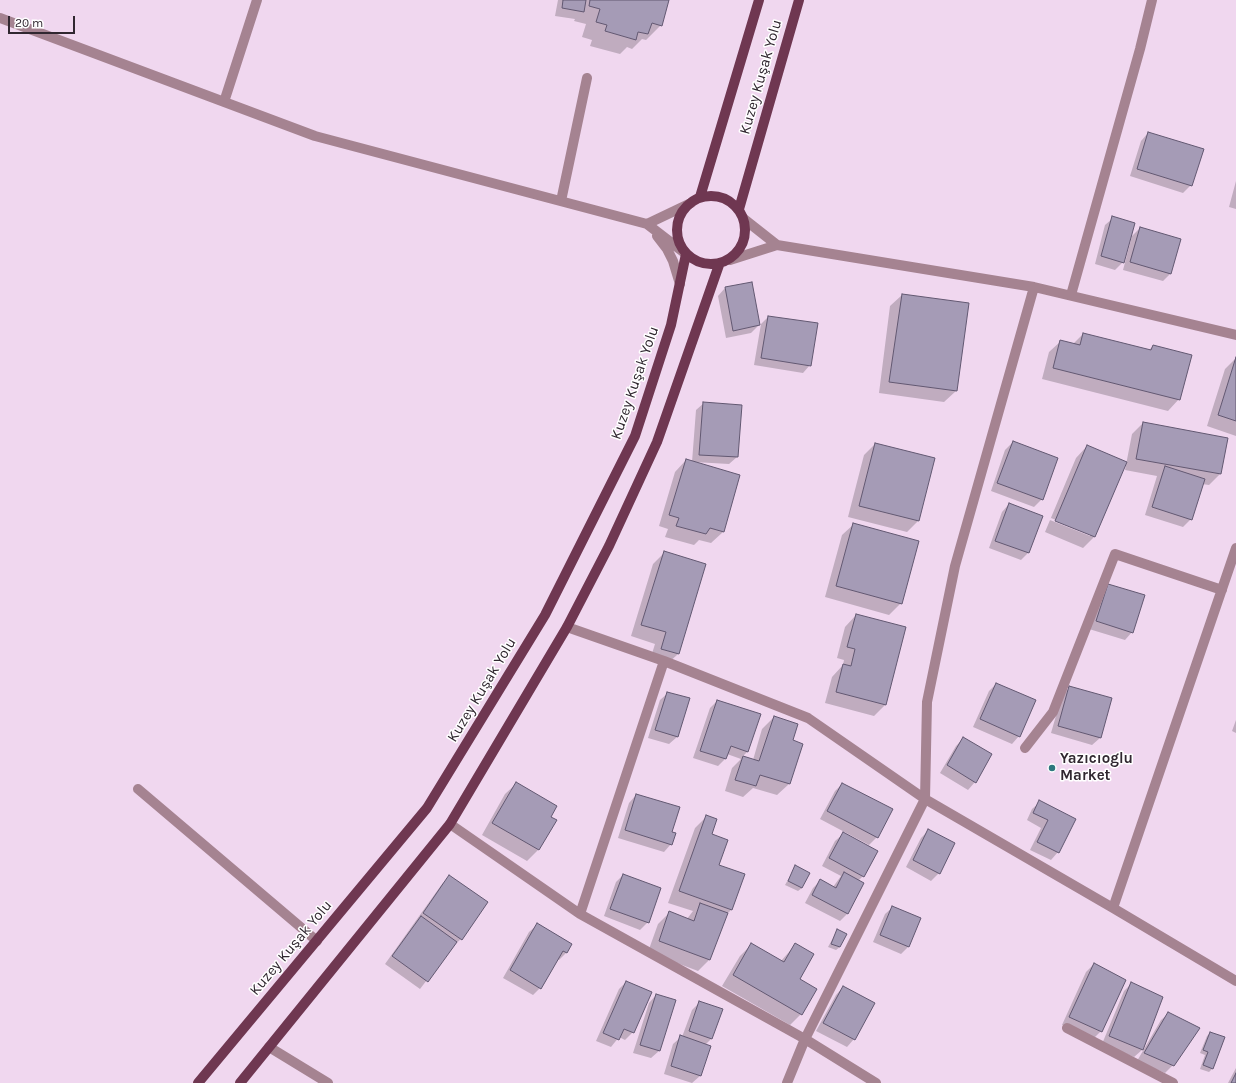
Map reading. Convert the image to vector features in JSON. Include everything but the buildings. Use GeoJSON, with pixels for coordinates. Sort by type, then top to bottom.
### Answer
{"type":"FeatureCollection","features":[{"type":"Feature","properties":{"kind":"main road","name":"Kuzey Kuşak Yolu"},"geometry":{"type":"LineString","coordinates":[[700,197],[759,0]]}},
{"type":"Feature","properties":{"kind":"main road","name":"Kuzey Kuşak Yolu"},"geometry":{"type":"LineString","coordinates":[[739,209],[800,0]]}},
{"type":"Feature","properties":{"kind":"main road"},"geometry":{"type":"LineString","coordinates":[[700,197],[722,197],[739,209],[744,219],[746,230],[744,242],[739,252],[730,260],[719,265],[707,265],[695,261],[686,254],[679,244],[677,232],[678,220],[683,210],[691,202],[700,197]]}},
{"type":"Feature","properties":{"kind":"main road","name":"Kuzey Kuşak Yolu"},"geometry":{"type":"LineString","coordinates":[[198,1083],[427,808],[545,615],[635,436],[671,325],[686,254]]}},
{"type":"Feature","properties":{"kind":"main road"},"geometry":{"type":"LineString","coordinates":[[240,1083],[450,824],[567,627],[609,546],[657,442],[719,265]]}},
{"type":"Feature","properties":{"kind":"street"},"geometry":{"type":"LineString","coordinates":[[224,102],[257,0]]}},
{"type":"Feature","properties":{"kind":"street"},"geometry":{"type":"LineString","coordinates":[[1071,294],[1138,57],[1152,0]]}},
{"type":"Feature","properties":{"kind":"street"},"geometry":{"type":"LineString","coordinates":[[0,18],[315,136],[647,224],[686,254]]}},
{"type":"Feature","properties":{"kind":"street"},"geometry":{"type":"LineString","coordinates":[[561,200],[587,78]]}},
{"type":"Feature","properties":{"kind":"street"},"geometry":{"type":"LineString","coordinates":[[647,224],[691,202]]}},
{"type":"Feature","properties":{"kind":"street"},"geometry":{"type":"LineString","coordinates":[[744,219],[777,245]]}},
{"type":"Feature","properties":{"kind":"street"},"geometry":{"type":"LineString","coordinates":[[647,224],[667,249],[680,284]]}},
{"type":"Feature","properties":{"kind":"street"},"geometry":{"type":"LineString","coordinates":[[730,260],[777,245],[1071,294],[1236,335]]}},
{"type":"Feature","properties":{"kind":"street"},"geometry":{"type":"LineString","coordinates":[[787,1083],[805,1039],[925,799],[927,702],[955,566],[1034,287]]}},
{"type":"Feature","properties":{"kind":"street"},"geometry":{"type":"LineString","coordinates":[[1113,908],[1222,590],[1232,572],[1236,548]]}},
{"type":"Feature","properties":{"kind":"street"},"geometry":{"type":"LineString","coordinates":[[1025,748],[1053,712],[1115,554],[1222,590]]}},
{"type":"Feature","properties":{"kind":"street"},"geometry":{"type":"LineString","coordinates":[[567,627],[664,661],[808,718],[925,799],[1236,981]]}},
{"type":"Feature","properties":{"kind":"street"},"geometry":{"type":"LineString","coordinates":[[580,914],[664,661]]}},
{"type":"Feature","properties":{"kind":"street"},"geometry":{"type":"LineString","coordinates":[[138,790],[317,941]]}},
{"type":"Feature","properties":{"kind":"street"},"geometry":{"type":"LineString","coordinates":[[450,824],[580,914],[805,1039],[876,1083]]}},
{"type":"Feature","properties":{"kind":"street"},"geometry":{"type":"LineString","coordinates":[[1067,1028],[1173,1083]]}},
{"type":"Feature","properties":{"kind":"street"},"geometry":{"type":"LineString","coordinates":[[269,1047],[328,1083]]}},
{"type":"Feature","properties":{"kind":"place","name":"Yazıcıoglu Market"},"geometry":{"type":"Point","coordinates":[1052,768]}}]}
